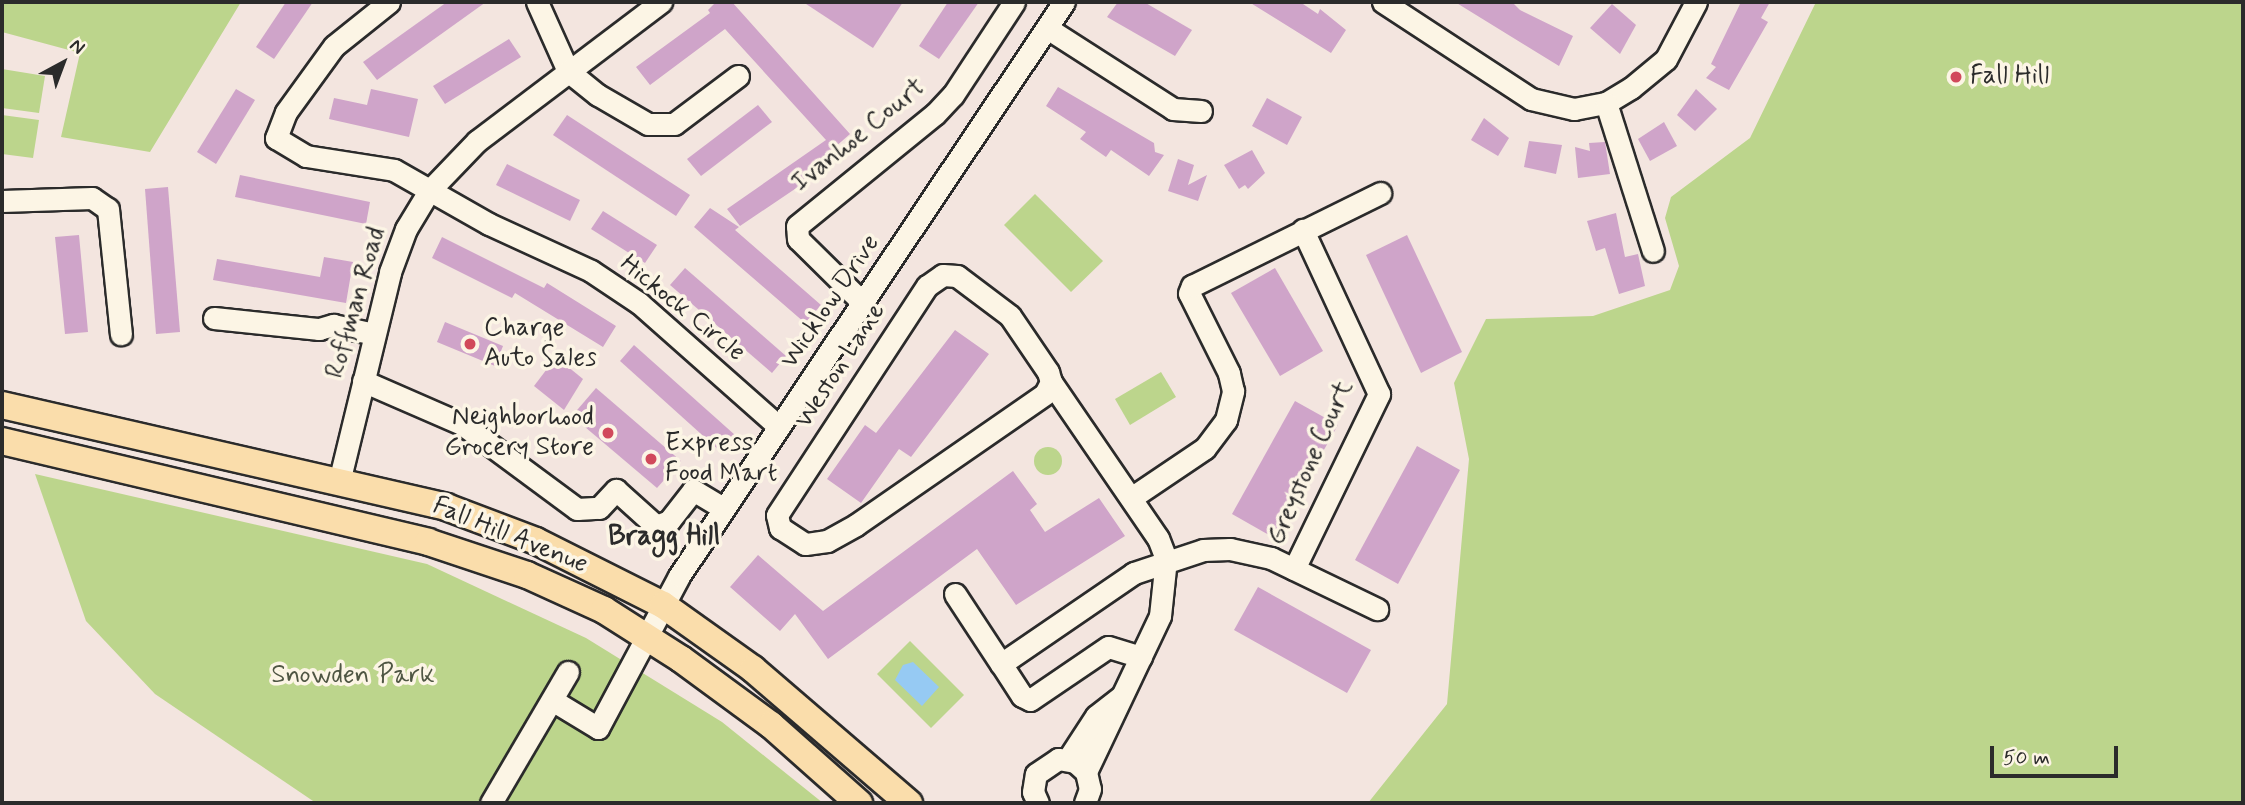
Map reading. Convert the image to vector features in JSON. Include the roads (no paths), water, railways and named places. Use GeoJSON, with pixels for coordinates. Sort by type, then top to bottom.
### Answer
{"type":"FeatureCollection","features":[{"type":"Feature","properties":{"kind":"main road","name":"Fall Hill Avenue"},"geometry":{"type":"LineString","coordinates":[[2,405],[340,482],[475,516],[536,541],[663,605],[752,669],[909,803]]}},
{"type":"Feature","properties":{"kind":"main road","name":"Fall Hill Avenue"},"geometry":{"type":"LineString","coordinates":[[2,441],[428,542],[527,575],[648,636],[733,694],[859,803]]}},
{"type":"Feature","properties":{"kind":"street","name":"Hickock Circle"},"geometry":{"type":"LineString","coordinates":[[389,2],[334,46],[286,112],[276,138],[306,156],[394,170],[429,191],[600,277],[639,303],[779,426]]}},
{"type":"Feature","properties":{"kind":"street"},"geometry":{"type":"LineString","coordinates":[[537,2],[568,71],[630,116],[661,126],[685,118],[738,76]]}},
{"type":"Feature","properties":{"kind":"street","name":"Roffman Road"},"geometry":{"type":"LineString","coordinates":[[340,482],[374,334],[406,229],[429,191],[477,141],[661,2]]}},
{"type":"Feature","properties":{"kind":"street","name":"Ivanhoe Court"},"geometry":{"type":"LineString","coordinates":[[863,303],[798,239],[797,226],[935,114],[953,94],[1014,2]]}},
{"type":"Feature","properties":{"kind":"street","name":"Wicklow Drive"},"geometry":{"type":"LineString","coordinates":[[648,636],[663,605],[723,508],[1064,2]]}},
{"type":"Feature","properties":{"kind":"street"},"geometry":{"type":"LineString","coordinates":[[1383,2],[1531,99],[1574,109],[1606,103],[1631,89],[1666,59],[1696,2]]}},
{"type":"Feature","properties":{"kind":"street"},"geometry":{"type":"LineString","coordinates":[[1047,28],[1173,108],[1200,111]]}},
{"type":"Feature","properties":{"kind":"street"},"geometry":{"type":"LineString","coordinates":[[1606,103],[1653,251]]}},
{"type":"Feature","properties":{"kind":"street"},"geometry":{"type":"LineString","coordinates":[[1131,498],[1205,448],[1226,420],[1233,391],[1228,373],[1189,293],[1192,286],[1380,193]]}},
{"type":"Feature","properties":{"kind":"street"},"geometry":{"type":"LineString","coordinates":[[2,201],[92,198],[108,209],[121,334]]}},
{"type":"Feature","properties":{"kind":"street","name":"Greystone Court"},"geometry":{"type":"LineString","coordinates":[[1294,569],[1378,394],[1303,230]]}},
{"type":"Feature","properties":{"kind":"street","name":"Weston Lane"},"geometry":{"type":"LineString","coordinates":[[1051,382],[1038,401],[827,541],[805,544],[780,528],[777,515],[927,286],[943,275],[957,275],[1010,316],[1051,382],[1131,498],[1166,559]]}},
{"type":"Feature","properties":{"kind":"street"},"geometry":{"type":"LineString","coordinates":[[214,318],[319,329],[334,325],[374,334]]}},
{"type":"Feature","properties":{"kind":"street"},"geometry":{"type":"LineString","coordinates":[[362,381],[462,424],[570,504],[587,511],[599,508],[616,490],[656,526],[669,521],[693,490],[723,508]]}},
{"type":"Feature","properties":{"kind":"street","name":"Greystone Court"},"geometry":{"type":"LineString","coordinates":[[1001,664],[1134,573],[1166,559],[1203,550],[1230,550],[1294,569],[1377,609]]}},
{"type":"Feature","properties":{"kind":"street"},"geometry":{"type":"LineString","coordinates":[[1085,803],[1090,789],[1086,772],[1160,616],[1166,559]]}},
{"type":"Feature","properties":{"kind":"street"},"geometry":{"type":"LineString","coordinates":[[955,594],[1022,696],[1030,700],[1108,647],[1141,657]]}},
{"type":"Feature","properties":{"kind":"street"},"geometry":{"type":"LineString","coordinates":[[551,700],[598,728],[648,636]]}},
{"type":"Feature","properties":{"kind":"street"},"geometry":{"type":"LineString","coordinates":[[491,803],[568,672]]}},
{"type":"Feature","properties":{"kind":"street"},"geometry":{"type":"LineString","coordinates":[[1068,759],[1096,716],[1121,696]]}},
{"type":"Feature","properties":{"kind":"street"},"geometry":{"type":"LineString","coordinates":[[1038,803],[1033,792],[1036,774],[1050,761],[1068,759],[1086,772]]}},
{"type":"Feature","properties":{"kind":"water"},"geometry":{"type":"Polygon","coordinates":[[[913,662],[939,687],[922,706],[895,680],[903,665],[913,662]]]}},
{"type":"Feature","properties":{"kind":"place","name":"Fall Hill"},"geometry":{"type":"Point","coordinates":[1956,77]}},
{"type":"Feature","properties":{"kind":"place","name":"Charge Auto Sales"},"geometry":{"type":"Point","coordinates":[470,344]}},
{"type":"Feature","properties":{"kind":"place","name":"Neighborhood Grocery Store"},"geometry":{"type":"Point","coordinates":[608,433]}},
{"type":"Feature","properties":{"kind":"place","name":"Express Food Mart"},"geometry":{"type":"Point","coordinates":[651,459]}},
{"type":"Feature","properties":{"kind":"district","name":"Bragg Hill"},"geometry":{"type":"Point","coordinates":[664,537]}},
{"type":"Feature","properties":{"kind":"park label","name":"Snowden Park"},"geometry":{"type":"Point","coordinates":[353,676]}}]}
